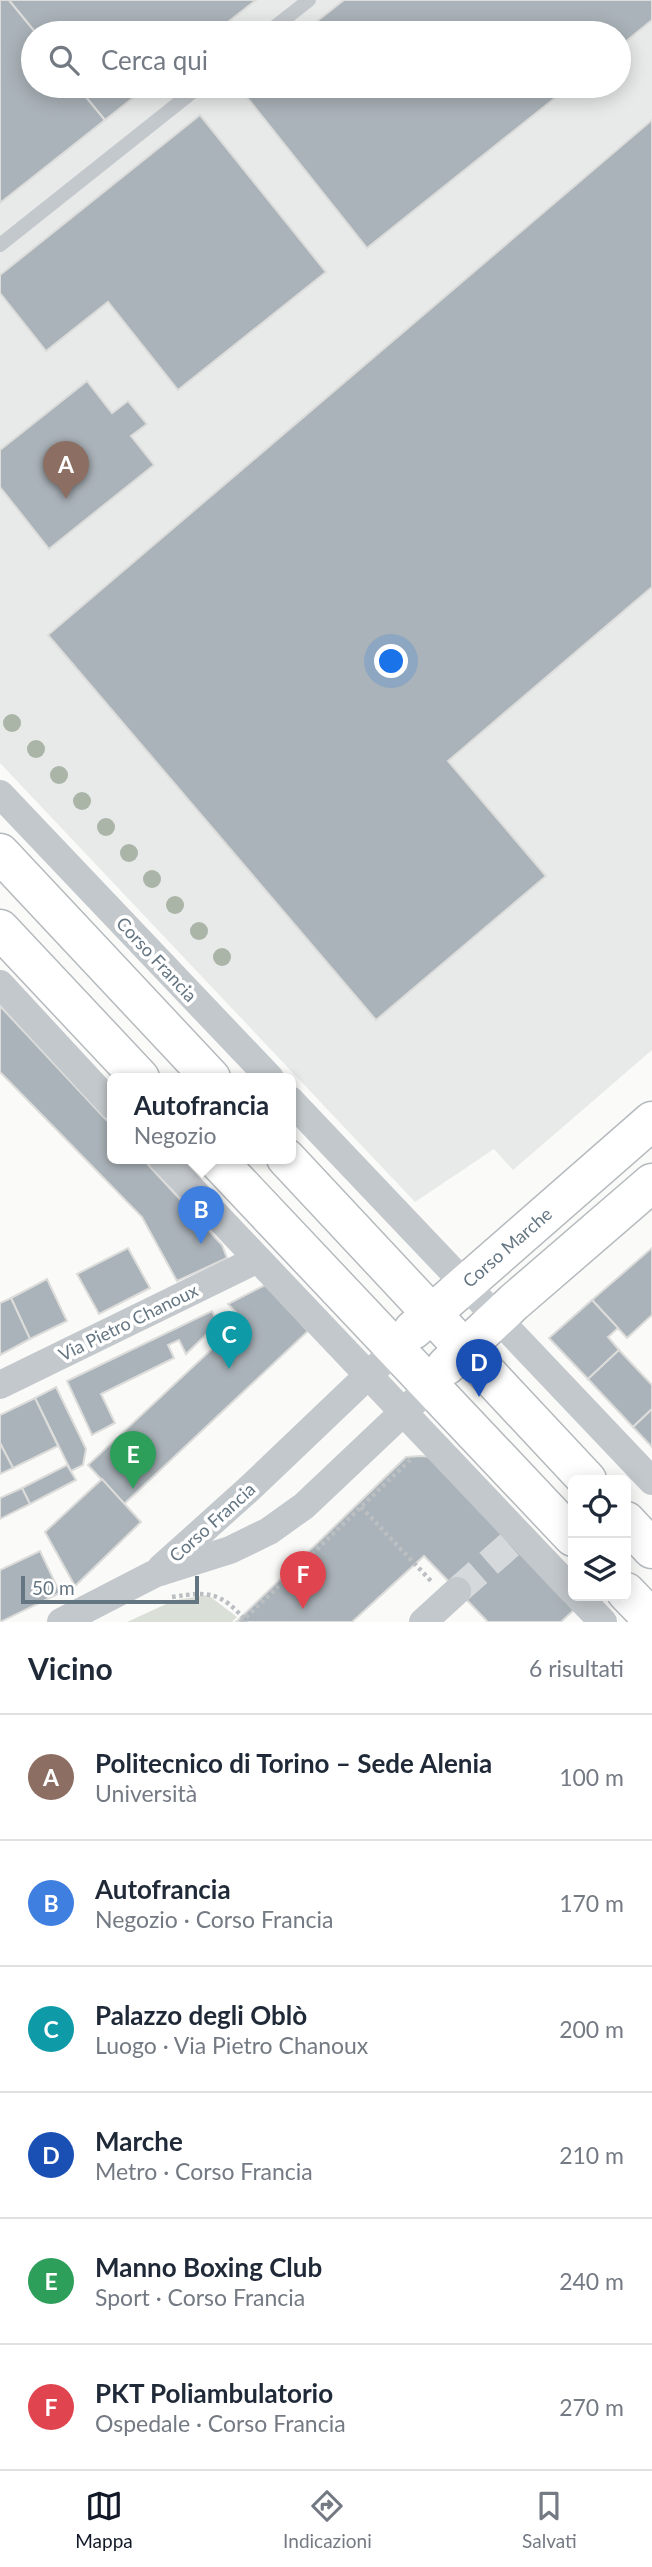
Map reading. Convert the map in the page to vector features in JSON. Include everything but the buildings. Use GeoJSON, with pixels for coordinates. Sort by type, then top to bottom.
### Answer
{"type":"FeatureCollection","features":[{"type":"Feature","properties":{"kind":"main road","name":"Corso Francia"},"geometry":{"type":"LineString","coordinates":[[0,853],[87,915],[207,1073]]}},
{"type":"Feature","properties":{"kind":"main road"},"geometry":{"type":"LineString","coordinates":[[0,929],[135,1073]]}},
{"type":"Feature","properties":{"kind":"main road","name":"Corso Marche"},"geometry":{"type":"LineString","coordinates":[[394,1349],[465,1283],[652,1121]]}},
{"type":"Feature","properties":{"kind":"main road"},"geometry":{"type":"LineString","coordinates":[[221,1164],[568,1532]]}},
{"type":"Feature","properties":{"kind":"main road"},"geometry":{"type":"LineString","coordinates":[[292,1164],[582,1475]]}},
{"type":"Feature","properties":{"kind":"main road"},"geometry":{"type":"LineString","coordinates":[[428,1385],[463,1348],[652,1184]]}},
{"type":"Feature","properties":{"kind":"main road"},"geometry":{"type":"LineString","coordinates":[[631,1526],[652,1549]]}},
{"type":"Feature","properties":{"kind":"main road"},"geometry":{"type":"LineString","coordinates":[[631,1597],[652,1619]]}},
{"type":"Feature","properties":{"kind":"street","name":"Corso Francia"},"geometry":{"type":"LineString","coordinates":[[0,794],[87,915],[264,1073]]}},
{"type":"Feature","properties":{"kind":"street"},"geometry":{"type":"LineString","coordinates":[[0,984],[107,1100]]}},
{"type":"Feature","properties":{"kind":"street"},"geometry":{"type":"LineString","coordinates":[[296,1106],[652,1481]]}},
{"type":"Feature","properties":{"kind":"street"},"geometry":{"type":"LineString","coordinates":[[168,1164],[517,1538],[568,1586]]}},
{"type":"Feature","properties":{"kind":"street","name":"Via Pietro Chanoux"},"geometry":{"type":"LineString","coordinates":[[0,1385],[256,1260]]}},
{"type":"Feature","properties":{"kind":"street","name":"Corso Marche"},"geometry":{"type":"LineString","coordinates":[[367,1377],[394,1349]]}},
{"type":"Feature","properties":{"kind":"street","name":"Corso Francia"},"geometry":{"type":"LineString","coordinates":[[154,1574],[367,1377]]}},
{"type":"Feature","properties":{"kind":"street"},"geometry":{"type":"LineString","coordinates":[[403,1415],[428,1385]]}},
{"type":"Feature","properties":{"kind":"street","name":"Corso Francia"},"geometry":{"type":"LineString","coordinates":[[154,1574],[230,1550],[269,1531],[304,1506],[403,1415]]}},
{"type":"Feature","properties":{"kind":"street"},"geometry":{"type":"LineString","coordinates":[[61,1622],[154,1574]]}},
{"type":"Feature","properties":{"kind":"street"},"geometry":{"type":"LineString","coordinates":[[423,1622],[453,1595]]}},
{"type":"Feature","properties":{"kind":"street"},"geometry":{"type":"LineString","coordinates":[[583,1601],[603,1622]]}},
{"type":"Feature","properties":{"kind":"lane"},"geometry":{"type":"LineString","coordinates":[[282,21],[309,0]]}},
{"type":"Feature","properties":{"kind":"lane"},"geometry":{"type":"LineString","coordinates":[[0,244],[185,98]]}},
{"type":"Feature","properties":{"kind":"path"},"geometry":{"type":"LineString","coordinates":[[169,1598],[211,1593],[226,1601],[244,1621],[429,1442]]}},
{"type":"Feature","properties":{"kind":"path"},"geometry":{"type":"LineString","coordinates":[[360,1507],[453,1595]]}},
{"type":"Feature","properties":{"kind":"shaded area"},"geometry":{"type":"Polygon","coordinates":[[[0,0],[652,0],[652,1050],[513,1170],[494,1149],[415,1202],[296,1076],[296,1073],[293,1073],[0,763],[0,0]]]}},
{"type":"Feature","properties":{"kind":"shaded area"},"geometry":{"type":"Polygon","coordinates":[[[208,1595],[237,1617],[232,1622],[127,1622],[175,1600],[208,1595]]]}},
{"type":"Feature","properties":{"kind":"tunnel"},"geometry":{"type":"LineString","coordinates":[[457,1591],[514,1541]]}},
{"type":"Feature","properties":{"kind":"place","name":"Politecnico di Torino – Sede Alenia"},"geometry":{"type":"Point","coordinates":[66,499]}},
{"type":"Feature","properties":{"kind":"place","name":"Autofrancia"},"geometry":{"type":"Point","coordinates":[201,1244]}},
{"type":"Feature","properties":{"kind":"place","name":"Palazzo degli Oblò"},"geometry":{"type":"Point","coordinates":[229,1369]}},
{"type":"Feature","properties":{"kind":"place","name":"Marche"},"geometry":{"type":"Point","coordinates":[479,1397]}},
{"type":"Feature","properties":{"kind":"place","name":"Manno Boxing Club"},"geometry":{"type":"Point","coordinates":[133,1489]}},
{"type":"Feature","properties":{"kind":"place","name":"PKT Poliambulatorio"},"geometry":{"type":"Point","coordinates":[303,1609]}}]}
